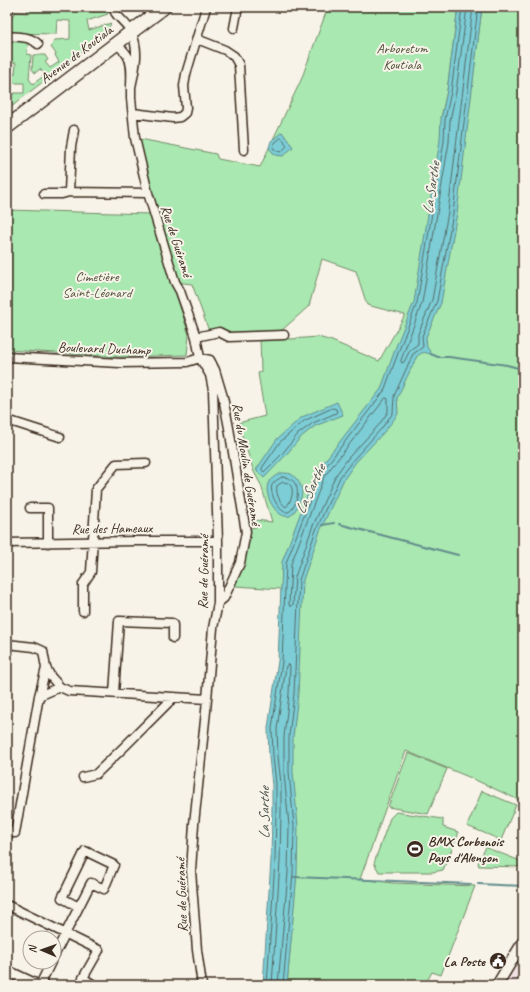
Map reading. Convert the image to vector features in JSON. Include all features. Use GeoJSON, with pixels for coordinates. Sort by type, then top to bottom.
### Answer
{"type":"FeatureCollection","features":[{"type":"Feature","properties":{"kind":"main road","name":"Avenue de Koutiala"},"geometry":{"type":"LineString","coordinates":[[7,127],[164,7]]}},
{"type":"Feature","properties":{"kind":"street","name":"Rue de Guéramé"},"geometry":{"type":"LineString","coordinates":[[113,7],[116,14],[131,32],[134,40],[136,59],[131,87]]}},
{"type":"Feature","properties":{"kind":"street"},"geometry":{"type":"LineString","coordinates":[[133,113],[173,118],[180,117],[185,113],[184,86],[186,74],[206,7]]}},
{"type":"Feature","properties":{"kind":"street"},"geometry":{"type":"LineString","coordinates":[[234,28],[238,7]]}},
{"type":"Feature","properties":{"kind":"street"},"geometry":{"type":"LineString","coordinates":[[7,36],[28,38],[34,40],[38,44]]}},
{"type":"Feature","properties":{"kind":"street"},"geometry":{"type":"LineString","coordinates":[[197,39],[226,50],[234,56],[239,65],[244,150]]}},
{"type":"Feature","properties":{"kind":"street","name":"Rue de Guéramé"},"geometry":{"type":"LineString","coordinates":[[117,43],[127,55],[129,60],[131,70],[131,98],[135,138],[148,193],[175,282],[180,291],[196,337],[200,358],[210,375],[213,390],[218,541],[218,603],[213,628],[194,824],[191,871],[197,950],[202,985]]}},
{"type":"Feature","properties":{"kind":"street"},"geometry":{"type":"LineString","coordinates":[[69,192],[71,147],[74,130]]}},
{"type":"Feature","properties":{"kind":"street","name":"Rue de Guéramé"},"geometry":{"type":"LineString","coordinates":[[44,194],[62,194],[69,192],[148,193]]}},
{"type":"Feature","properties":{"kind":"street"},"geometry":{"type":"LineString","coordinates":[[196,337],[219,332],[229,337],[284,335]]}},
{"type":"Feature","properties":{"kind":"street","name":"Boulevard Duchamp"},"geometry":{"type":"LineString","coordinates":[[7,357],[120,363],[187,362],[200,358]]}},
{"type":"Feature","properties":{"kind":"street","name":"Rue du Moulin de Guéramé"},"geometry":{"type":"LineString","coordinates":[[200,358],[210,360],[215,370],[223,398],[246,532],[240,563],[224,598],[218,603]]}},
{"type":"Feature","properties":{"kind":"street"},"geometry":{"type":"LineString","coordinates":[[7,420],[60,437]]}},
{"type":"Feature","properties":{"kind":"street"},"geometry":{"type":"LineString","coordinates":[[83,611],[83,584],[91,572],[96,489],[116,464],[146,464]]}},
{"type":"Feature","properties":{"kind":"street"},"geometry":{"type":"LineString","coordinates":[[30,508],[48,508],[48,543]]}},
{"type":"Feature","properties":{"kind":"street","name":"Rue des Hameaux"},"geometry":{"type":"LineString","coordinates":[[7,543],[218,541]]}},
{"type":"Feature","properties":{"kind":"street"},"geometry":{"type":"LineString","coordinates":[[114,693],[118,620],[172,623],[173,638]]}},
{"type":"Feature","properties":{"kind":"street"},"geometry":{"type":"LineString","coordinates":[[7,644],[34,647],[43,651],[46,668],[51,677],[60,687],[69,691],[207,699]]}},
{"type":"Feature","properties":{"kind":"street"},"geometry":{"type":"LineString","coordinates":[[7,832],[15,833],[39,696],[46,668]]}},
{"type":"Feature","properties":{"kind":"street"},"geometry":{"type":"LineString","coordinates":[[39,696],[60,687]]}},
{"type":"Feature","properties":{"kind":"street"},"geometry":{"type":"LineString","coordinates":[[83,777],[96,774],[174,697]]}},
{"type":"Feature","properties":{"kind":"street"},"geometry":{"type":"LineString","coordinates":[[62,941],[66,933],[79,907],[91,883],[104,889],[114,865],[85,851],[62,898],[79,907]]}},
{"type":"Feature","properties":{"kind":"street"},"geometry":{"type":"LineString","coordinates":[[7,905],[99,950],[83,978],[94,985]]}},
{"type":"Feature","properties":{"kind":"street"},"geometry":{"type":"LineString","coordinates":[[497,985],[523,942]]}},
{"type":"Feature","properties":{"kind":"street"},"geometry":{"type":"LineString","coordinates":[[7,971],[38,985],[46,970]]}},
{"type":"Feature","properties":{"kind":"shaded area"},"geometry":{"type":"Polygon","coordinates":[[[523,956],[523,985],[505,985],[504,984],[523,956]]]}},
{"type":"Feature","properties":{"kind":"green space"},"geometry":{"type":"Polygon","coordinates":[[[29,7],[92,7],[93,12],[102,11],[102,7],[106,7],[108,14],[87,21],[89,30],[111,23],[107,32],[93,44],[7,110],[7,96],[15,93],[24,93],[24,83],[7,83],[7,73],[15,74],[16,63],[7,62],[7,40],[25,41],[28,44],[27,54],[31,55],[29,79],[33,84],[45,75],[40,69],[35,73],[32,69],[33,55],[45,55],[48,60],[45,62],[50,68],[59,62],[51,47],[55,40],[70,39],[70,21],[57,20],[56,34],[9,33],[7,27],[15,12],[27,13],[29,7]]]}},
{"type":"Feature","properties":{"kind":"green space","name":"Arboretum Koutiala"},"geometry":{"type":"Polygon","coordinates":[[[328,7],[458,7],[447,91],[441,118],[467,127],[482,7],[523,7],[523,802],[471,778],[406,751],[360,879],[393,883],[475,886],[441,975],[432,972],[425,985],[287,985],[296,879],[281,589],[235,586],[250,528],[256,527],[255,520],[272,522],[261,485],[254,472],[238,423],[265,416],[258,373],[261,372],[260,336],[291,339],[318,337],[332,341],[379,361],[405,315],[367,305],[356,271],[322,259],[309,306],[280,332],[210,334],[192,284],[175,282],[135,138],[216,154],[218,159],[260,167],[301,80],[328,7]]]}},
{"type":"Feature","properties":{"kind":"green space","name":"Cimetière Saint-Léonard"},"geometry":{"type":"Polygon","coordinates":[[[7,210],[151,214],[189,335],[187,355],[120,357],[7,350],[7,210]]]}},
{"type":"Feature","properties":{"kind":"green space"},"geometry":{"type":"Polygon","coordinates":[[[408,753],[447,769],[428,814],[388,807],[408,753]]]}},
{"type":"Feature","properties":{"kind":"green space"},"geometry":{"type":"Polygon","coordinates":[[[482,791],[516,805],[501,840],[467,826],[482,791]]]}},
{"type":"Feature","properties":{"kind":"green space","name":"BMX Corbenois Pays d'Alençon"},"geometry":{"type":"Polygon","coordinates":[[[396,812],[443,819],[443,827],[458,832],[443,870],[433,872],[379,872],[374,863],[390,818],[396,812]]]}},
{"type":"Feature","properties":{"kind":"green space"},"geometry":{"type":"Polygon","coordinates":[[[483,841],[493,844],[487,848],[523,862],[523,867],[479,866],[478,863],[486,847],[481,845],[481,842],[483,841]]]}},
{"type":"Feature","properties":{"kind":"water","name":"La Sarthe"},"geometry":{"type":"Polygon","coordinates":[[[458,7],[482,7],[457,213],[441,303],[426,337],[427,347],[432,355],[424,352],[417,356],[397,398],[398,414],[385,431],[356,462],[344,479],[320,531],[303,580],[298,694],[293,737],[293,772],[298,826],[297,874],[287,985],[263,985],[271,860],[272,812],[272,785],[268,728],[278,661],[282,562],[316,472],[381,389],[414,302],[440,140],[441,119],[447,91],[458,7]]]}},
{"type":"Feature","properties":{"kind":"water"},"geometry":{"type":"Polygon","coordinates":[[[282,132],[293,147],[283,156],[275,155],[269,148],[271,141],[282,132]]]}},
{"type":"Feature","properties":{"kind":"water"},"geometry":{"type":"Polygon","coordinates":[[[337,402],[343,415],[315,426],[301,437],[264,478],[256,470],[277,439],[302,417],[337,402]]]}},
{"type":"Feature","properties":{"kind":"water"},"geometry":{"type":"Polygon","coordinates":[[[281,473],[289,473],[293,475],[302,489],[299,503],[290,516],[280,514],[275,510],[267,492],[267,486],[270,481],[281,473]]]}},
{"type":"Feature","properties":{"kind":"waterway"},"geometry":{"type":"LineString","coordinates":[[431,354],[438,357],[449,357],[507,365],[518,368],[520,367]]}},
{"type":"Feature","properties":{"kind":"waterway"},"geometry":{"type":"LineString","coordinates":[[322,525],[334,523]]}},
{"type":"Feature","properties":{"kind":"waterway"},"geometry":{"type":"LineString","coordinates":[[339,524],[458,555]]}},
{"type":"Feature","properties":{"kind":"waterway"},"geometry":{"type":"LineString","coordinates":[[294,877],[471,884]]}},
{"type":"Feature","properties":{"kind":"waterway"},"geometry":{"type":"LineString","coordinates":[[478,884],[523,886]]}},
{"type":"Feature","properties":{"kind":"place","name":"BMX Corbenois Pays d'Alençon"},"geometry":{"type":"Point","coordinates":[415,849]}},
{"type":"Feature","properties":{"kind":"place","name":"La Poste"},"geometry":{"type":"Point","coordinates":[498,961]}}]}
